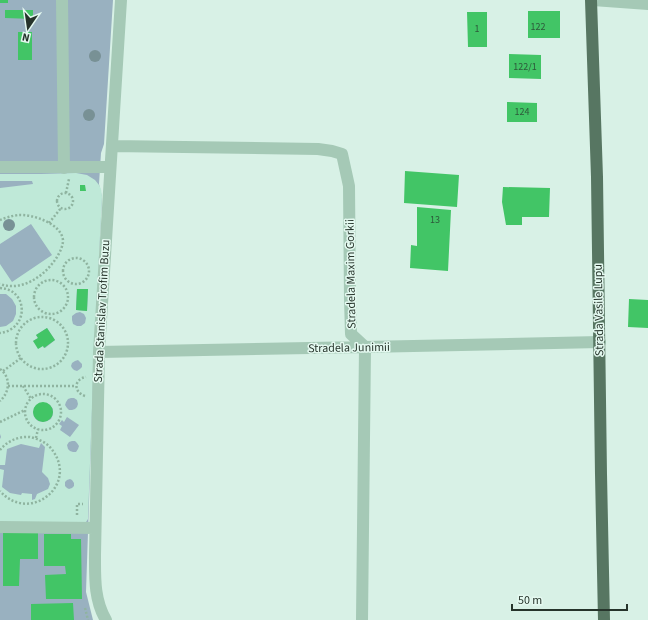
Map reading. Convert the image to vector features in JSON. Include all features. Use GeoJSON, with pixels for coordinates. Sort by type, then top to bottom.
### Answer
{"type":"FeatureCollection","features":[{"type":"Feature","properties":{"kind":"main road","name":"Strada Vasile Lupu"},"geometry":{"type":"LineString","coordinates":[[592,0],[597,177],[604,620]]}},
{"type":"Feature","properties":{"kind":"street"},"geometry":{"type":"LineString","coordinates":[[62,0],[64,168]]}},
{"type":"Feature","properties":{"kind":"street","name":"Strada Stanislav Trofim Buzu"},"geometry":{"type":"LineString","coordinates":[[106,620],[101,609],[95,587],[99,352],[121,0]]}},
{"type":"Feature","properties":{"kind":"street"},"geometry":{"type":"LineString","coordinates":[[592,0],[648,4]]}},
{"type":"Feature","properties":{"kind":"street","name":"Stradela Maxim Gorkii"},"geometry":{"type":"LineString","coordinates":[[112,146],[318,149],[342,154],[349,186],[351,334],[365,348]]}},
{"type":"Feature","properties":{"kind":"street"},"geometry":{"type":"LineString","coordinates":[[0,167],[110,167]]}},
{"type":"Feature","properties":{"kind":"street","name":"Stradela Junimii"},"geometry":{"type":"LineString","coordinates":[[99,352],[365,348],[600,342]]}},
{"type":"Feature","properties":{"kind":"street"},"geometry":{"type":"LineString","coordinates":[[362,620],[365,348]]}},
{"type":"Feature","properties":{"kind":"street"},"geometry":{"type":"LineString","coordinates":[[0,527],[95,528]]}},
{"type":"Feature","properties":{"kind":"path"},"geometry":{"type":"LineString","coordinates":[[63,193],[69,194],[73,198],[72,205],[68,209],[61,208],[57,204],[58,197],[63,193]]}},
{"type":"Feature","properties":{"kind":"path"},"geometry":{"type":"LineString","coordinates":[[50,223],[61,208]]}},
{"type":"Feature","properties":{"kind":"path"},"geometry":{"type":"LineString","coordinates":[[0,220],[18,215],[31,216],[50,223],[61,233],[63,241],[60,251],[54,261],[38,278],[21,285],[0,288]]}},
{"type":"Feature","properties":{"kind":"path"},"geometry":{"type":"LineString","coordinates":[[71,258],[80,258],[84,260],[87,264],[89,272],[87,277],[80,283],[76,284],[67,281],[63,273],[64,264],[71,258]]}},
{"type":"Feature","properties":{"kind":"path"},"geometry":{"type":"LineString","coordinates":[[38,278],[41,283]]}},
{"type":"Feature","properties":{"kind":"path"},"geometry":{"type":"LineString","coordinates":[[46,281],[55,281],[59,282],[63,286],[66,289],[67,294],[66,302],[61,310],[53,313],[44,312],[36,305],[34,301],[35,290],[41,283],[46,281]]}},
{"type":"Feature","properties":{"kind":"path"},"geometry":{"type":"LineString","coordinates":[[63,286],[67,281]]}},
{"type":"Feature","properties":{"kind":"path"},"geometry":{"type":"LineString","coordinates":[[0,284],[19,298],[22,306],[22,315],[18,323],[6,332],[0,332]]}},
{"type":"Feature","properties":{"kind":"path"},"geometry":{"type":"LineString","coordinates":[[48,317],[49,313]]}},
{"type":"Feature","properties":{"kind":"path"},"geometry":{"type":"LineString","coordinates":[[40,316],[48,317],[61,324],[65,330],[68,336],[68,350],[60,363],[46,369],[39,369],[32,367],[21,358],[16,345],[16,339],[18,332],[27,321],[40,316]]}},
{"type":"Feature","properties":{"kind":"path"},"geometry":{"type":"LineString","coordinates":[[18,323],[22,326]]}},
{"type":"Feature","properties":{"kind":"path"},"geometry":{"type":"LineString","coordinates":[[0,400],[5,395],[8,386],[8,380],[1,370],[21,358]]}},
{"type":"Feature","properties":{"kind":"path"},"geometry":{"type":"LineString","coordinates":[[88,397],[82,396],[76,386],[80,379],[89,377]]}},
{"type":"Feature","properties":{"kind":"path"},"geometry":{"type":"LineString","coordinates":[[8,386],[76,386]]}},
{"type":"Feature","properties":{"kind":"path"},"geometry":{"type":"LineString","coordinates":[[22,386],[31,399]]}},
{"type":"Feature","properties":{"kind":"path"},"geometry":{"type":"LineString","coordinates":[[42,394],[54,398],[58,402],[61,414],[55,425],[44,430],[33,427],[28,422],[25,410],[31,399],[42,394]]}},
{"type":"Feature","properties":{"kind":"path"},"geometry":{"type":"LineString","coordinates":[[0,422],[25,410]]}},
{"type":"Feature","properties":{"kind":"path"},"geometry":{"type":"LineString","coordinates":[[36,438],[38,429]]}},
{"type":"Feature","properties":{"kind":"path"},"geometry":{"type":"LineString","coordinates":[[0,450],[9,442],[18,438],[36,438],[52,448],[60,464],[60,474],[54,491],[39,502],[21,504],[12,501],[4,496],[0,491]]}},
{"type":"Feature","properties":{"kind":"shaded area"},"geometry":{"type":"Polygon","coordinates":[[[0,0],[113,0],[104,144],[101,153],[99,184],[102,197],[94,353],[86,592],[93,620],[0,620],[0,0]]]}},
{"type":"Feature","properties":{"kind":"shaded area"},"geometry":{"type":"Polygon","coordinates":[[[76,173],[87,175],[95,180],[101,189],[102,197],[94,353],[88,519],[86,522],[0,524],[0,469],[4,470],[2,487],[10,493],[21,495],[22,493],[32,494],[32,500],[35,499],[37,494],[48,489],[50,484],[48,478],[42,472],[45,447],[41,443],[39,448],[21,444],[7,449],[5,465],[0,465],[0,327],[6,326],[13,321],[16,314],[16,306],[12,299],[6,294],[0,294],[0,264],[12,282],[52,255],[31,224],[0,244],[0,188],[33,184],[32,181],[0,181],[0,174],[76,173]],[[77,289],[76,310],[87,311],[88,289],[77,289]],[[80,312],[72,316],[73,324],[81,326],[85,323],[86,318],[84,314],[80,312]],[[47,328],[36,335],[38,338],[33,341],[45,348],[55,340],[47,328]],[[78,360],[72,363],[71,366],[74,370],[77,371],[82,367],[82,364],[78,360]],[[74,398],[68,399],[65,405],[69,410],[75,409],[78,404],[77,400],[74,398]],[[41,403],[34,408],[33,413],[38,421],[43,422],[51,419],[53,409],[50,405],[41,403]],[[67,417],[64,422],[62,420],[59,424],[62,426],[60,430],[70,437],[79,425],[67,417]],[[72,441],[67,445],[68,449],[76,452],[79,446],[75,441],[72,441]],[[70,479],[67,480],[65,482],[65,486],[69,489],[72,488],[74,483],[70,479]]]}},
{"type":"Feature","properties":{"kind":"building"},"geometry":{"type":"Polygon","coordinates":[[[0,0],[8,0],[8,3],[0,3],[0,0]]]}},
{"type":"Feature","properties":{"kind":"building"},"geometry":{"type":"Polygon","coordinates":[[[5,10],[33,10],[33,19],[5,18],[5,10]]]}},
{"type":"Feature","properties":{"kind":"building"},"geometry":{"type":"Polygon","coordinates":[[[528,11],[560,11],[560,38],[528,38],[528,11]]]}},
{"type":"Feature","properties":{"kind":"building"},"geometry":{"type":"Polygon","coordinates":[[[467,12],[487,12],[487,47],[468,47],[467,12]]]}},
{"type":"Feature","properties":{"kind":"building"},"geometry":{"type":"Polygon","coordinates":[[[18,32],[32,32],[32,60],[18,60],[18,32]]]}},
{"type":"Feature","properties":{"kind":"building"},"geometry":{"type":"Polygon","coordinates":[[[509,54],[541,55],[541,79],[509,78],[509,54]]]}},
{"type":"Feature","properties":{"kind":"building"},"geometry":{"type":"Polygon","coordinates":[[[507,102],[537,103],[537,122],[507,122],[507,102]]]}},
{"type":"Feature","properties":{"kind":"building"},"geometry":{"type":"Polygon","coordinates":[[[405,171],[459,175],[457,207],[404,203],[405,171]]]}},
{"type":"Feature","properties":{"kind":"building"},"geometry":{"type":"Polygon","coordinates":[[[80,185],[85,185],[86,191],[80,191],[80,185]]]}},
{"type":"Feature","properties":{"kind":"building"},"geometry":{"type":"Polygon","coordinates":[[[503,187],[550,188],[549,217],[522,217],[522,225],[506,225],[502,202],[503,187]]]}},
{"type":"Feature","properties":{"kind":"building"},"geometry":{"type":"Polygon","coordinates":[[[417,207],[451,210],[448,271],[410,268],[411,245],[417,246],[417,207]]]}},
{"type":"Feature","properties":{"kind":"building"},"geometry":{"type":"Polygon","coordinates":[[[77,289],[88,289],[87,311],[76,310],[77,289]]]}},
{"type":"Feature","properties":{"kind":"building"},"geometry":{"type":"Polygon","coordinates":[[[629,299],[648,300],[648,328],[628,327],[629,299]]]}},
{"type":"Feature","properties":{"kind":"building"},"geometry":{"type":"Polygon","coordinates":[[[47,328],[55,340],[44,348],[43,346],[38,349],[33,341],[38,338],[36,335],[47,328]]]}},
{"type":"Feature","properties":{"kind":"building"},"geometry":{"type":"Polygon","coordinates":[[[43,402],[50,405],[53,412],[50,419],[43,422],[36,419],[33,412],[36,405],[43,402]]]}},
{"type":"Feature","properties":{"kind":"building"},"geometry":{"type":"Polygon","coordinates":[[[3,533],[38,533],[38,559],[20,559],[19,586],[3,586],[3,533]]]}},
{"type":"Feature","properties":{"kind":"building"},"geometry":{"type":"Polygon","coordinates":[[[44,534],[71,534],[71,539],[81,539],[82,599],[46,599],[45,575],[66,574],[65,566],[44,566],[44,534]]]}},
{"type":"Feature","properties":{"kind":"building"},"geometry":{"type":"Polygon","coordinates":[[[73,603],[74,620],[31,620],[31,604],[73,603]]]}}]}
